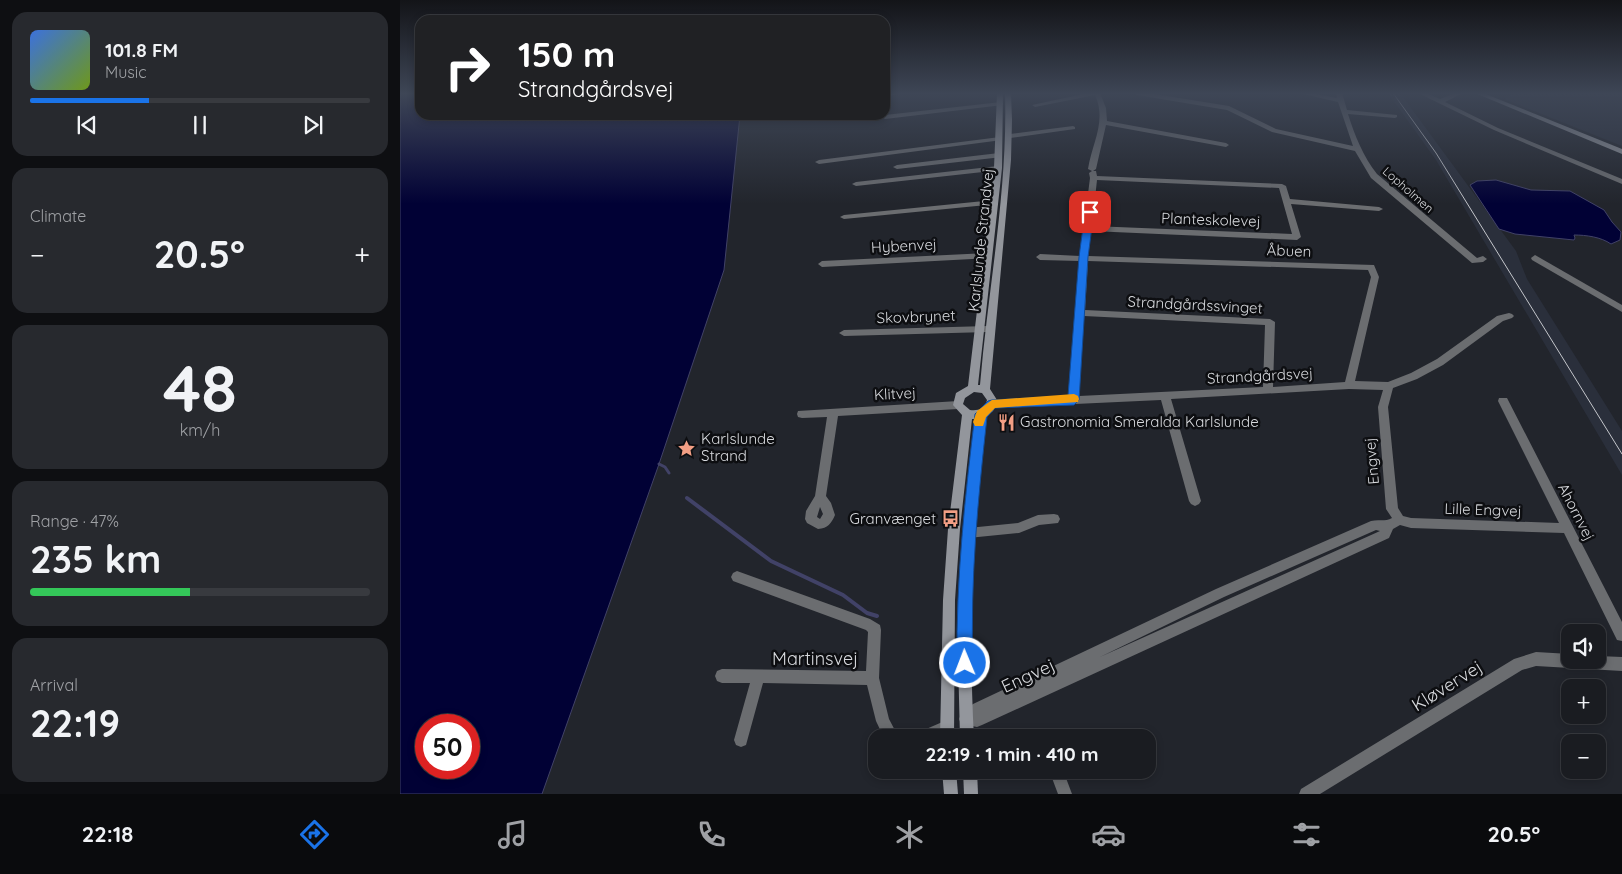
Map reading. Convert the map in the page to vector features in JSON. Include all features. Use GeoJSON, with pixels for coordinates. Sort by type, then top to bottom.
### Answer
{"type":"FeatureCollection","features":[{"type":"Feature","properties":{"kind":"main road","name":"Karlslunde Strandvej"},"geometry":{"type":"LineString","coordinates":[[985,390],[984,329],[988,256],[1000,130]]}},
{"type":"Feature","properties":{"kind":"main road","name":"Karlslunde Strandvej"},"geometry":{"type":"LineString","coordinates":[[973,388],[998,257],[1010,130]]}},
{"type":"Feature","properties":{"kind":"main road"},"geometry":{"type":"LineString","coordinates":[[1568,130],[1622,152]]}},
{"type":"Feature","properties":{"kind":"main road"},"geometry":{"type":"LineString","coordinates":[[947,729],[950,591],[963,409],[960,396],[973,388],[985,390],[991,396],[992,404],[986,412],[981,414],[963,409]]}},
{"type":"Feature","properties":{"kind":"main road"},"geometry":{"type":"LineString","coordinates":[[967,729],[964,607],[968,533],[981,414]]}},
{"type":"Feature","properties":{"kind":"main road"},"geometry":{"type":"LineString","coordinates":[[950,779],[951,794]]}},
{"type":"Feature","properties":{"kind":"main road"},"geometry":{"type":"LineString","coordinates":[[970,779],[971,794]]}},
{"type":"Feature","properties":{"kind":"street"},"geometry":{"type":"LineString","coordinates":[[1010,136],[1057,130]]}},
{"type":"Feature","properties":{"kind":"street"},"geometry":{"type":"LineString","coordinates":[[1074,400],[1093,158],[1101,130]]}},
{"type":"Feature","properties":{"kind":"street"},"geometry":{"type":"LineString","coordinates":[[1146,130],[1226,145]]}},
{"type":"Feature","properties":{"kind":"street"},"geometry":{"type":"LineString","coordinates":[[1270,130],[1356,148]]}},
{"type":"Feature","properties":{"kind":"street","name":"Lopholmen"},"geometry":{"type":"LineString","coordinates":[[1351,130],[1356,148],[1364,164],[1374,176],[1475,262],[1483,259]]}},
{"type":"Feature","properties":{"kind":"street"},"geometry":{"type":"LineString","coordinates":[[1503,130],[1622,182]]}},
{"type":"Feature","properties":{"kind":"street"},"geometry":{"type":"LineString","coordinates":[[819,162],[1000,139]]}},
{"type":"Feature","properties":{"kind":"street"},"geometry":{"type":"LineString","coordinates":[[897,167],[999,155]]}},
{"type":"Feature","properties":{"kind":"street","name":"Karlslunde Strandvej"},"geometry":{"type":"LineString","coordinates":[[856,184],[998,168]]}},
{"type":"Feature","properties":{"kind":"street","name":"Planteskolevej"},"geometry":{"type":"LineString","coordinates":[[1088,228],[1297,237],[1282,186],[1093,173]]}},
{"type":"Feature","properties":{"kind":"street"},"geometry":{"type":"LineString","coordinates":[[844,217],[994,202]]}},
{"type":"Feature","properties":{"kind":"street"},"geometry":{"type":"LineString","coordinates":[[1286,202],[1379,209]]}},
{"type":"Feature","properties":{"kind":"street","name":"Hybenvej"},"geometry":{"type":"LineString","coordinates":[[822,264],[988,256]]}},
{"type":"Feature","properties":{"kind":"street"},"geometry":{"type":"LineString","coordinates":[[1040,257],[1084,257]]}},
{"type":"Feature","properties":{"kind":"street","name":"Åbuen"},"geometry":{"type":"LineString","coordinates":[[1084,257],[1371,268],[1375,277],[1349,385]]}},
{"type":"Feature","properties":{"kind":"street"},"geometry":{"type":"LineString","coordinates":[[1535,258],[1622,309]]}},
{"type":"Feature","properties":{"kind":"street","name":"Strandgårdssvinget"},"geometry":{"type":"LineString","coordinates":[[1080,313],[1270,322],[1268,391]]}},
{"type":"Feature","properties":{"kind":"street","name":"Strandgårdsvej"},"geometry":{"type":"LineString","coordinates":[[992,404],[1268,391],[1349,385],[1388,386],[1414,376],[1440,362],[1500,318],[1509,316]]}},
{"type":"Feature","properties":{"kind":"street","name":"Skovbrynet"},"geometry":{"type":"LineString","coordinates":[[844,333],[984,329]]}},
{"type":"Feature","properties":{"kind":"street","name":"Engvej"},"geometry":{"type":"LineString","coordinates":[[966,719],[978,709],[1220,593],[1375,525],[1393,523],[1383,406],[1388,386]]}},
{"type":"Feature","properties":{"kind":"street"},"geometry":{"type":"LineString","coordinates":[[1165,396],[1195,501]]}},
{"type":"Feature","properties":{"kind":"street","name":"Ahornvej"},"geometry":{"type":"LineString","coordinates":[[1503,401],[1622,636]]}},
{"type":"Feature","properties":{"kind":"street","name":"Klitvej"},"geometry":{"type":"LineString","coordinates":[[802,414],[963,409]]}},
{"type":"Feature","properties":{"kind":"street"},"geometry":{"type":"LineString","coordinates":[[820,497],[833,413]]}},
{"type":"Feature","properties":{"kind":"street"},"geometry":{"type":"LineString","coordinates":[[968,533],[1020,528],[1038,520],[1054,519]]}},
{"type":"Feature","properties":{"kind":"street","name":"Lille Engvej"},"geometry":{"type":"LineString","coordinates":[[1393,523],[1567,528]]}},
{"type":"Feature","properties":{"kind":"street"},"geometry":{"type":"LineString","coordinates":[[737,578],[870,625],[875,630],[872,678],[883,721],[887,729]]}},
{"type":"Feature","properties":{"kind":"street","name":"Kløvervej"},"geometry":{"type":"LineString","coordinates":[[1306,794],[1518,664],[1536,659],[1622,664]]}},
{"type":"Feature","properties":{"kind":"street","name":"Martinsvej"},"geometry":{"type":"LineString","coordinates":[[722,676],[872,678]]}},
{"type":"Feature","properties":{"kind":"street","name":"Martinsvej"},"geometry":{"type":"LineString","coordinates":[[741,740],[758,677]]}},
{"type":"Feature","properties":{"kind":"street"},"geometry":{"type":"LineString","coordinates":[[1059,779],[1065,794]]}},
{"type":"Feature","properties":{"kind":"shaded area"},"geometry":{"type":"Polygon","coordinates":[[[400,130],[738,130],[724,270],[659,464],[542,794],[400,794],[400,130]]]}},
{"type":"Feature","properties":{"kind":"shaded area"},"geometry":{"type":"Polygon","coordinates":[[[1415,130],[1427,130],[1516,251],[1527,279],[1622,431],[1622,475],[1436,160],[1415,130]]]}},
{"type":"Feature","properties":{"kind":"shaded area"},"geometry":{"type":"Polygon","coordinates":[[[1582,130],[1622,130],[1622,146],[1582,130]]]}},
{"type":"Feature","properties":{"kind":"shaded area"},"geometry":{"type":"Polygon","coordinates":[[[1496,180],[1531,190],[1570,191],[1604,210],[1621,232],[1620,240],[1611,244],[1588,236],[1574,235],[1574,240],[1515,234],[1499,229],[1470,185],[1477,181],[1496,180]]]}},
{"type":"Feature","properties":{"kind":"waterway"},"geometry":{"type":"LineString","coordinates":[[659,464],[665,467],[669,473]]}},
{"type":"Feature","properties":{"kind":"waterway"},"geometry":{"type":"LineString","coordinates":[[687,498],[771,561],[843,595],[867,613],[877,616]]}},
{"type":"Feature","properties":{"kind":"tram line"},"geometry":{"type":"LineString","coordinates":[[1420,130],[1436,153],[1622,454]]}},
{"type":"Feature","properties":{"kind":"slow traffic"},"geometry":{"type":"LineString","coordinates":[[979,422],[981,414],[986,412],[992,404],[1068,401],[1074,399]]}},
{"type":"Feature","properties":{"kind":"place","name":"Gastronomia Smeralda Karlslunde"},"geometry":{"type":"Point","coordinates":[1006,422]}},
{"type":"Feature","properties":{"kind":"place","name":"Karlslunde Strand"},"geometry":{"type":"Point","coordinates":[687,448]}},
{"type":"Feature","properties":{"kind":"place","name":"Granvænget"},"geometry":{"type":"Point","coordinates":[950,519]}},
{"type":"Feature","properties":{"kind":"route"},"geometry":{"type":"LineString","coordinates":[[965,663],[964,607],[968,533],[978,426],[981,414],[986,412],[992,404],[1074,400],[1084,257],[1090,212]]}}]}
